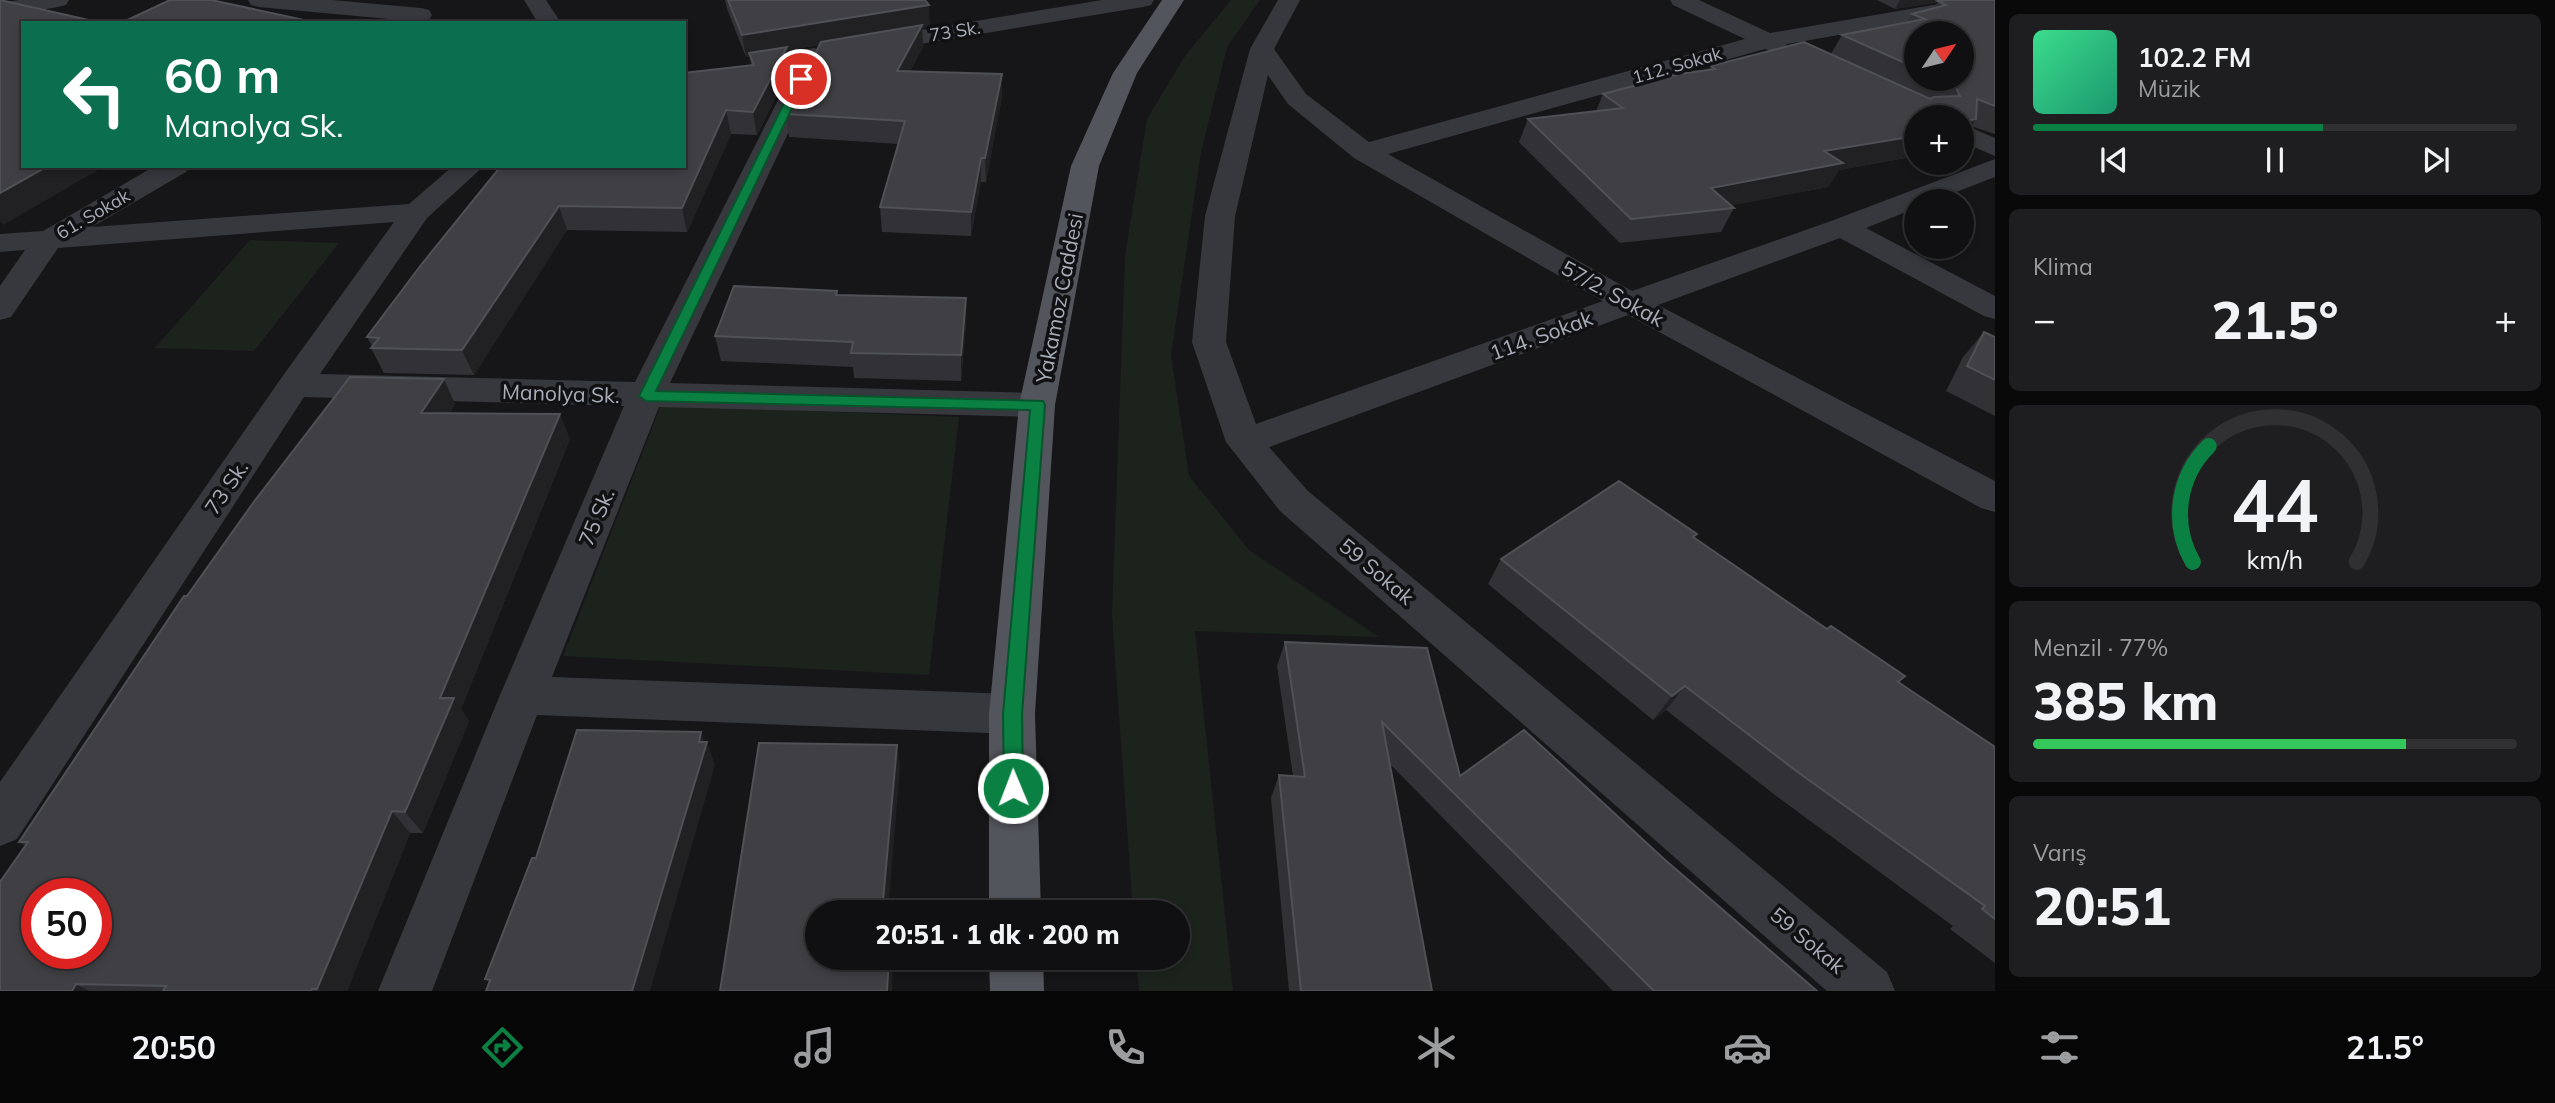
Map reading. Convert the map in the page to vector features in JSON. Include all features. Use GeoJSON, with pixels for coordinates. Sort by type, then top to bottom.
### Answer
{"type":"FeatureCollection","features":[{"type":"Feature","properties":{"kind":"main road","name":"Yakamoz Caddesi"},"geometry":{"type":"LineString","coordinates":[[1015,900],[1012,714],[1037,405],[1085,166],[1125,73],[1173,0]]}},
{"type":"Feature","properties":{"kind":"main road"},"geometry":{"type":"LineString","coordinates":[[1016,970],[1017,991]]}},
{"type":"Feature","properties":{"kind":"street"},"geometry":{"type":"LineString","coordinates":[[0,10],[58,0]]}},
{"type":"Feature","properties":{"kind":"street"},"geometry":{"type":"LineString","coordinates":[[259,0],[415,19],[443,0]]}},
{"type":"Feature","properties":{"kind":"street"},"geometry":{"type":"LineString","coordinates":[[535,0],[549,21]]}},
{"type":"Feature","properties":{"kind":"street","name":"73 Sk."},"geometry":{"type":"LineString","coordinates":[[824,53],[1143,0]]}},
{"type":"Feature","properties":{"kind":"street"},"geometry":{"type":"LineString","coordinates":[[1681,0],[1804,58]]}},
{"type":"Feature","properties":{"kind":"street","name":"112. Sokak"},"geometry":{"type":"LineString","coordinates":[[1364,152],[1766,41],[1995,1]]}},
{"type":"Feature","properties":{"kind":"street","name":"59 Sokak"},"geometry":{"type":"LineString","coordinates":[[1292,4],[1262,49],[1220,216],[1209,342],[1244,442],[1294,500],[1868,991]]}},
{"type":"Feature","properties":{"kind":"street","name":"57/2. Sokak"},"geometry":{"type":"LineString","coordinates":[[1262,49],[1297,99],[1364,152],[1630,303],[1995,498]]}},
{"type":"Feature","properties":{"kind":"street","name":"75 Sk."},"geometry":{"type":"LineString","coordinates":[[405,991],[522,695],[646,396],[824,53]]}},
{"type":"Feature","properties":{"kind":"street"},"geometry":{"type":"LineString","coordinates":[[1974,138],[1995,148]]}},
{"type":"Feature","properties":{"kind":"street","name":"114. Sokak"},"geometry":{"type":"LineString","coordinates":[[1244,442],[1842,228],[1995,167]]}},
{"type":"Feature","properties":{"kind":"street","name":"61. Sokak"},"geometry":{"type":"LineString","coordinates":[[47,241],[173,168]]}},
{"type":"Feature","properties":{"kind":"street","name":"73 Sk."},"geometry":{"type":"LineString","coordinates":[[0,823],[294,385],[417,212],[468,168]]}},
{"type":"Feature","properties":{"kind":"street"},"geometry":{"type":"LineString","coordinates":[[0,243],[417,212]]}},
{"type":"Feature","properties":{"kind":"street"},"geometry":{"type":"LineString","coordinates":[[1842,228],[1995,309]]}},
{"type":"Feature","properties":{"kind":"street"},"geometry":{"type":"LineString","coordinates":[[0,310],[47,241]]}},
{"type":"Feature","properties":{"kind":"street","name":"Manolya Sk."},"geometry":{"type":"LineString","coordinates":[[294,385],[1037,405]]}},
{"type":"Feature","properties":{"kind":"street"},"geometry":{"type":"LineString","coordinates":[[522,695],[1012,714]]}},
{"type":"Feature","properties":{"kind":"shaded area"},"geometry":{"type":"Polygon","coordinates":[[[1231,0],[1260,0],[1227,47],[1201,152],[1171,355],[1189,476],[1249,550],[1379,637],[1195,631],[1233,991],[1139,991],[1137,970],[1190,970],[1190,900],[1132,900],[1112,615],[1125,256],[1147,119],[1185,56],[1231,0]]]}},
{"type":"Feature","properties":{"kind":"shaded area"},"geometry":{"type":"Polygon","coordinates":[[[250,240],[339,243],[254,351],[155,348],[250,240]]]}},
{"type":"Feature","properties":{"kind":"shaded area"},"geometry":{"type":"Polygon","coordinates":[[[661,405],[959,417],[929,675],[563,656],[661,405]]]}},
{"type":"Feature","properties":{"kind":"building"},"geometry":{"type":"Polygon","coordinates":[[[0,0],[93,21],[21,21],[21,168],[44,168],[0,193],[0,0]]]}},
{"type":"Feature","properties":{"kind":"building"},"geometry":{"type":"Polygon","coordinates":[[[170,0],[211,0],[309,21],[125,21],[170,0]]]}},
{"type":"Feature","properties":{"kind":"building"},"geometry":{"type":"Polygon","coordinates":[[[728,0],[925,0],[929,5],[742,35],[728,0]]]}},
{"type":"Feature","properties":{"kind":"building"},"geometry":{"type":"Polygon","coordinates":[[[1995,0],[1995,106],[1977,99],[1974,119],[1974,105],[1904,105],[1904,138],[1824,151],[1843,163],[1711,188],[1734,208],[1631,219],[1528,119],[1623,108],[1603,94],[1679,74],[1715,69],[1711,66],[1804,42],[1904,87],[1904,91],[1912,91],[1930,99],[1960,96],[1958,91],[1974,91],[1974,21],[1915,21],[1925,19],[1912,14],[1946,5],[1938,1],[1995,0]]]}},
{"type":"Feature","properties":{"kind":"building"},"geometry":{"type":"Polygon","coordinates":[[[1904,23],[1904,63],[1842,35],[1904,23]]]}},
{"type":"Feature","properties":{"kind":"building"},"geometry":{"type":"Polygon","coordinates":[[[922,25],[897,71],[1002,74],[971,212],[880,207],[905,121],[786,114],[821,42],[922,25]]]}},
{"type":"Feature","properties":{"kind":"building"},"geometry":{"type":"Polygon","coordinates":[[[787,47],[753,112],[726,110],[682,208],[559,206],[462,350],[371,348],[379,338],[367,337],[499,168],[686,168],[686,73],[754,65],[749,53],[787,47]]]}},
{"type":"Feature","properties":{"kind":"building"},"geometry":{"type":"Polygon","coordinates":[[[734,286],[837,291],[836,295],[966,298],[961,355],[851,353],[853,342],[715,336],[734,286]]]}},
{"type":"Feature","properties":{"kind":"building"},"geometry":{"type":"Polygon","coordinates":[[[1984,332],[1995,337],[1995,380],[1967,366],[1984,332]]]}},
{"type":"Feature","properties":{"kind":"building"},"geometry":{"type":"Polygon","coordinates":[[[350,377],[444,379],[421,413],[560,414],[440,698],[454,698],[405,812],[392,811],[317,989],[163,991],[166,986],[76,984],[72,991],[0,991],[0,882],[28,842],[19,842],[184,596],[187,596],[253,503],[350,377]]]}},
{"type":"Feature","properties":{"kind":"building"},"geometry":{"type":"Polygon","coordinates":[[[1619,481],[1697,534],[1693,537],[1827,629],[1831,626],[1905,676],[1898,682],[1995,747],[1995,919],[1982,909],[1985,906],[1799,773],[1685,686],[1672,696],[1501,559],[1619,481]]]}},
{"type":"Feature","properties":{"kind":"building"},"geometry":{"type":"Polygon","coordinates":[[[1285,642],[1427,648],[1460,776],[1524,730],[1664,859],[1817,991],[1654,991],[1382,722],[1432,991],[1301,991],[1279,775],[1305,777],[1285,642]]]}},
{"type":"Feature","properties":{"kind":"building"},"geometry":{"type":"Polygon","coordinates":[[[577,730],[701,732],[699,742],[707,742],[632,991],[486,991],[490,980],[485,979],[532,858],[536,858],[577,730]]]}},
{"type":"Feature","properties":{"kind":"building"},"geometry":{"type":"Polygon","coordinates":[[[759,743],[897,745],[883,900],[805,900],[805,970],[888,970],[887,991],[720,991],[759,743]]]}},
{"type":"Feature","properties":{"kind":"route"},"geometry":{"type":"LineString","coordinates":[[801,79],[646,396],[1037,405],[1012,714],[1013,788]]}}]}
